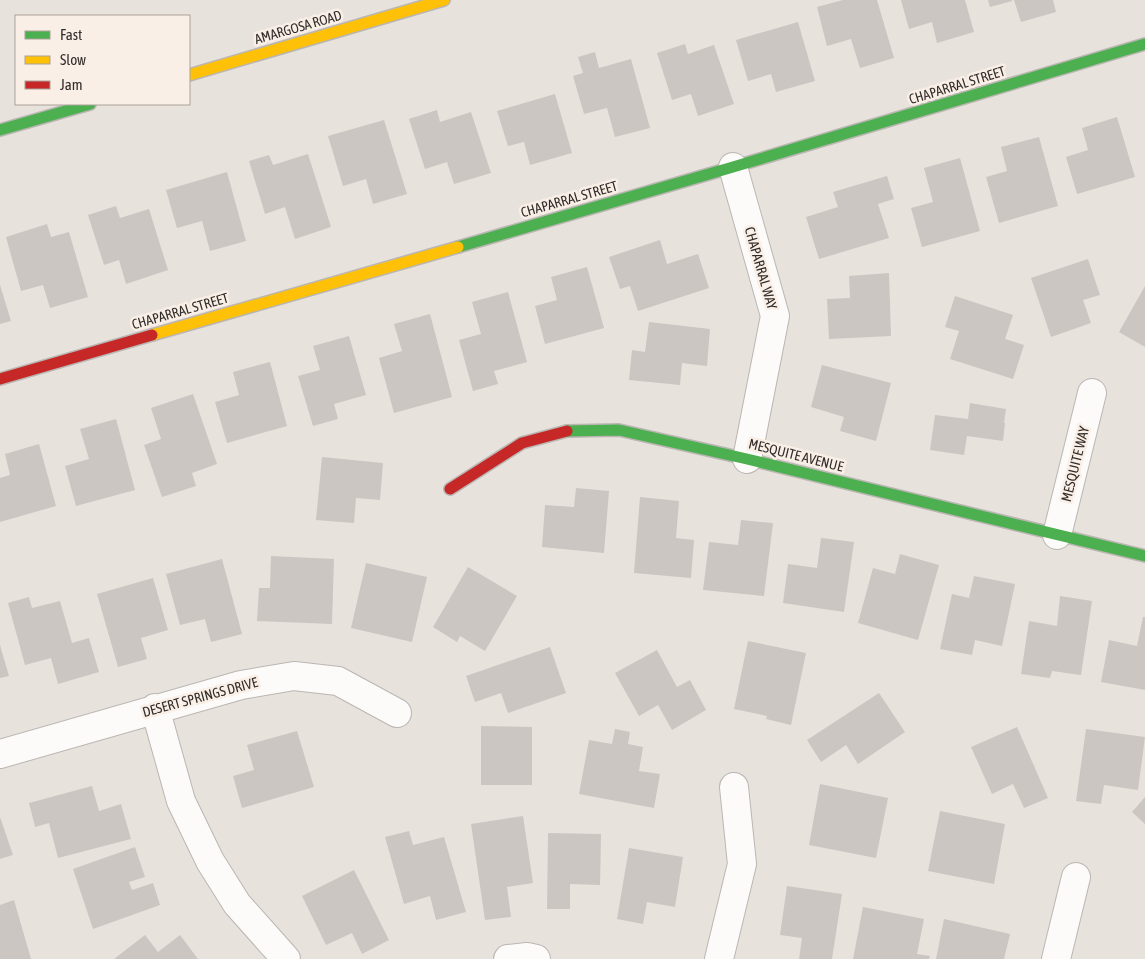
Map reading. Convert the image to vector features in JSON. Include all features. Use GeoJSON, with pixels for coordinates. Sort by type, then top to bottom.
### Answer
{"type":"FeatureCollection","features":[{"type":"Feature","properties":{"kind":"street","name":"AMARGOSA ROAD"},"geometry":{"type":"LineString","coordinates":[[190,75],[444,0]]}},
{"type":"Feature","properties":{"kind":"street","name":"CHAPARRAL STREET"},"geometry":{"type":"LineString","coordinates":[[0,379],[733,168],[1145,44]]}},
{"type":"Feature","properties":{"kind":"street"},"geometry":{"type":"LineString","coordinates":[[0,130],[87,105]]}},
{"type":"Feature","properties":{"kind":"street","name":"CHAPARRAL WAY"},"geometry":{"type":"LineString","coordinates":[[733,168],[774,316],[748,459]]}},
{"type":"Feature","properties":{"kind":"street","name":"MESQUITE WAY"},"geometry":{"type":"LineString","coordinates":[[1057,535],[1092,392]]}},
{"type":"Feature","properties":{"kind":"street","name":"MESQUITE AVENUE"},"geometry":{"type":"LineString","coordinates":[[450,489],[522,443],[569,430],[619,430],[748,459],[1145,556]]}},
{"type":"Feature","properties":{"kind":"street","name":"DESERT SPRINGS DRIVE"},"geometry":{"type":"LineString","coordinates":[[0,754],[155,708],[241,685],[294,676],[338,681],[397,713]]}},
{"type":"Feature","properties":{"kind":"street"},"geometry":{"type":"LineString","coordinates":[[155,708],[181,801],[210,861],[238,904],[286,959]]}},
{"type":"Feature","properties":{"kind":"street"},"geometry":{"type":"LineString","coordinates":[[719,959],[742,864],[734,787]]}},
{"type":"Feature","properties":{"kind":"street"},"geometry":{"type":"LineString","coordinates":[[1056,959],[1076,876]]}},
{"type":"Feature","properties":{"kind":"street"},"geometry":{"type":"LineString","coordinates":[[508,959],[527,957],[536,959]]}},
{"type":"Feature","properties":{"kind":"building"},"geometry":{"type":"Polygon","coordinates":[[[843,0],[877,0],[894,58],[860,68],[851,39],[827,46],[817,7],[843,0]]]}},
{"type":"Feature","properties":{"kind":"building"},"geometry":{"type":"Polygon","coordinates":[[[901,0],[965,0],[974,32],[937,43],[932,22],[909,29],[901,0]]]}},
{"type":"Feature","properties":{"kind":"building"},"geometry":{"type":"Polygon","coordinates":[[[988,0],[1012,0],[1012,1],[990,7],[988,0]]]}},
{"type":"Feature","properties":{"kind":"building"},"geometry":{"type":"Polygon","coordinates":[[[1014,0],[1053,0],[1056,12],[1021,22],[1014,0]]]}},
{"type":"Feature","properties":{"kind":"building"},"geometry":{"type":"Polygon","coordinates":[[[798,22],[815,81],[776,92],[771,74],[748,81],[736,40],[798,22]]]}},
{"type":"Feature","properties":{"kind":"building"},"geometry":{"type":"Polygon","coordinates":[[[685,44],[688,54],[714,45],[734,104],[698,116],[691,94],[672,100],[657,53],[685,44]]]}},
{"type":"Feature","properties":{"kind":"building"},"geometry":{"type":"Polygon","coordinates":[[[595,52],[599,68],[631,59],[650,128],[615,137],[607,108],[584,114],[573,76],[583,73],[578,57],[595,52]]]}},
{"type":"Feature","properties":{"kind":"building"},"geometry":{"type":"Polygon","coordinates":[[[555,94],[572,153],[530,165],[524,142],[508,146],[497,111],[555,94]]]}},
{"type":"Feature","properties":{"kind":"building"},"geometry":{"type":"Polygon","coordinates":[[[437,110],[440,122],[471,112],[491,173],[454,184],[447,162],[425,169],[409,119],[437,110]]]}},
{"type":"Feature","properties":{"kind":"building"},"geometry":{"type":"Polygon","coordinates":[[[1117,117],[1135,177],[1077,194],[1066,157],[1088,150],[1082,128],[1117,117]]]}},
{"type":"Feature","properties":{"kind":"building"},"geometry":{"type":"Polygon","coordinates":[[[384,120],[407,194],[373,204],[366,179],[343,186],[328,136],[384,120]]]}},
{"type":"Feature","properties":{"kind":"building"},"geometry":{"type":"Polygon","coordinates":[[[1039,137],[1058,206],[999,223],[986,177],[1007,171],[1001,147],[1039,137]]]}},
{"type":"Feature","properties":{"kind":"building"},"geometry":{"type":"Polygon","coordinates":[[[308,154],[331,227],[295,239],[285,207],[265,214],[249,161],[269,155],[273,165],[308,154]]]}},
{"type":"Feature","properties":{"kind":"building"},"geometry":{"type":"Polygon","coordinates":[[[960,158],[980,231],[922,247],[911,208],[933,202],[924,168],[960,158]]]}},
{"type":"Feature","properties":{"kind":"building"},"geometry":{"type":"Polygon","coordinates":[[[227,172],[246,241],[210,251],[202,221],[177,228],[166,190],[227,172]]]}},
{"type":"Feature","properties":{"kind":"building"},"geometry":{"type":"Polygon","coordinates":[[[887,176],[894,199],[878,204],[889,238],[819,259],[806,217],[838,207],[833,192],[887,176]]]}},
{"type":"Feature","properties":{"kind":"building"},"geometry":{"type":"Polygon","coordinates":[[[116,206],[120,218],[149,209],[168,270],[126,284],[119,260],[104,265],[88,215],[116,206]]]}},
{"type":"Feature","properties":{"kind":"building"},"geometry":{"type":"Polygon","coordinates":[[[47,224],[51,237],[69,232],[88,297],[50,308],[43,285],[21,291],[6,237],[47,224]]]}},
{"type":"Feature","properties":{"kind":"building"},"geometry":{"type":"Polygon","coordinates":[[[660,240],[667,264],[698,254],[709,288],[638,311],[630,286],[620,289],[609,257],[660,240]]]}},
{"type":"Feature","properties":{"kind":"building"},"geometry":{"type":"Polygon","coordinates":[[[1088,259],[1100,295],[1083,300],[1091,323],[1051,337],[1031,278],[1088,259]]]}},
{"type":"Feature","properties":{"kind":"building"},"geometry":{"type":"Polygon","coordinates":[[[587,267],[604,328],[545,344],[535,306],[557,300],[551,277],[587,267]]]}},
{"type":"Feature","properties":{"kind":"building"},"geometry":{"type":"Polygon","coordinates":[[[889,273],[891,336],[829,339],[827,299],[850,298],[849,276],[889,273]]]}},
{"type":"Feature","properties":{"kind":"building"},"geometry":{"type":"Polygon","coordinates":[[[0,285],[11,321],[0,324],[0,285]]]}},
{"type":"Feature","properties":{"kind":"building"},"geometry":{"type":"Polygon","coordinates":[[[1145,286],[1145,347],[1119,332],[1145,286]]]}},
{"type":"Feature","properties":{"kind":"building"},"geometry":{"type":"Polygon","coordinates":[[[508,292],[527,362],[494,371],[498,384],[473,391],[459,340],[481,334],[472,302],[508,292]]]}},
{"type":"Feature","properties":{"kind":"building"},"geometry":{"type":"Polygon","coordinates":[[[955,296],[1013,315],[1005,339],[1024,345],[1013,379],[950,359],[959,331],[945,327],[955,296]]]}},
{"type":"Feature","properties":{"kind":"building"},"geometry":{"type":"Polygon","coordinates":[[[430,314],[452,397],[394,413],[379,358],[402,351],[394,324],[430,314]]]}},
{"type":"Feature","properties":{"kind":"building"},"geometry":{"type":"Polygon","coordinates":[[[649,322],[710,329],[707,366],[682,363],[680,385],[629,380],[632,350],[645,352],[649,322]]]}},
{"type":"Feature","properties":{"kind":"building"},"geometry":{"type":"Polygon","coordinates":[[[349,336],[366,395],[334,404],[338,419],[313,426],[298,376],[320,370],[313,346],[349,336]]]}},
{"type":"Feature","properties":{"kind":"building"},"geometry":{"type":"Polygon","coordinates":[[[270,362],[287,426],[227,443],[215,402],[239,395],[233,372],[270,362]]]}},
{"type":"Feature","properties":{"kind":"building"},"geometry":{"type":"Polygon","coordinates":[[[822,365],[891,383],[876,441],[840,431],[844,417],[811,407],[822,365]]]}},
{"type":"Feature","properties":{"kind":"building"},"geometry":{"type":"Polygon","coordinates":[[[193,394],[217,464],[192,473],[196,486],[162,497],[144,445],[161,439],[151,408],[193,394]]]}},
{"type":"Feature","properties":{"kind":"building"},"geometry":{"type":"Polygon","coordinates":[[[970,403],[1006,409],[1003,441],[967,436],[964,455],[930,450],[935,415],[968,419],[970,403]]]}},
{"type":"Feature","properties":{"kind":"building"},"geometry":{"type":"Polygon","coordinates":[[[116,419],[135,490],[76,506],[65,466],[89,459],[80,429],[116,419]]]}},
{"type":"Feature","properties":{"kind":"building"},"geometry":{"type":"Polygon","coordinates":[[[39,444],[56,506],[0,522],[0,478],[10,475],[5,454],[39,444]]]}},
{"type":"Feature","properties":{"kind":"building"},"geometry":{"type":"Polygon","coordinates":[[[322,457],[383,463],[380,500],[356,498],[354,523],[316,520],[322,457]]]}},
{"type":"Feature","properties":{"kind":"building"},"geometry":{"type":"Polygon","coordinates":[[[576,488],[609,491],[604,553],[542,547],[545,505],[574,507],[576,488]]]}},
{"type":"Feature","properties":{"kind":"building"},"geometry":{"type":"Polygon","coordinates":[[[640,497],[679,501],[676,538],[694,540],[691,578],[634,573],[640,497]]]}},
{"type":"Feature","properties":{"kind":"building"},"geometry":{"type":"Polygon","coordinates":[[[741,520],[773,523],[764,596],[703,590],[709,542],[738,545],[741,520]]]}},
{"type":"Feature","properties":{"kind":"building"},"geometry":{"type":"Polygon","coordinates":[[[821,538],[854,542],[844,612],[783,603],[788,564],[817,568],[821,538]]]}},
{"type":"Feature","properties":{"kind":"building"},"geometry":{"type":"Polygon","coordinates":[[[900,554],[939,565],[918,640],[858,623],[873,568],[895,574],[900,554]]]}},
{"type":"Feature","properties":{"kind":"building"},"geometry":{"type":"Polygon","coordinates":[[[271,556],[334,559],[332,624],[257,621],[259,588],[270,588],[271,556]]]}},
{"type":"Feature","properties":{"kind":"building"},"geometry":{"type":"Polygon","coordinates":[[[222,559],[242,634],[211,642],[205,619],[180,625],[166,574],[222,559]]]}},
{"type":"Feature","properties":{"kind":"building"},"geometry":{"type":"Polygon","coordinates":[[[366,563],[427,577],[412,642],[351,628],[366,563]]]}},
{"type":"Feature","properties":{"kind":"building"},"geometry":{"type":"Polygon","coordinates":[[[468,567],[517,596],[485,651],[460,636],[457,642],[433,627],[468,567]]]}},
{"type":"Feature","properties":{"kind":"building"},"geometry":{"type":"Polygon","coordinates":[[[974,576],[1015,584],[1002,646],[975,640],[972,655],[940,649],[952,594],[969,598],[974,576]]]}},
{"type":"Feature","properties":{"kind":"building"},"geometry":{"type":"Polygon","coordinates":[[[153,578],[168,630],[141,638],[147,659],[118,667],[97,594],[153,578]]]}},
{"type":"Feature","properties":{"kind":"building"},"geometry":{"type":"Polygon","coordinates":[[[1060,596],[1092,601],[1081,675],[1052,671],[1050,678],[1021,674],[1029,621],[1057,626],[1060,596]]]}},
{"type":"Feature","properties":{"kind":"building"},"geometry":{"type":"Polygon","coordinates":[[[29,597],[32,608],[60,601],[72,643],[89,638],[99,672],[58,684],[51,658],[25,665],[8,603],[29,597]]]}},
{"type":"Feature","properties":{"kind":"building"},"geometry":{"type":"Polygon","coordinates":[[[1143,617],[1145,617],[1145,690],[1101,682],[1109,640],[1137,646],[1143,617]]]}},
{"type":"Feature","properties":{"kind":"building"},"geometry":{"type":"Polygon","coordinates":[[[748,641],[806,653],[791,725],[766,719],[767,716],[734,709],[748,641]]]}},
{"type":"Feature","properties":{"kind":"building"},"geometry":{"type":"Polygon","coordinates":[[[0,645],[9,676],[0,678],[0,645]]]}},
{"type":"Feature","properties":{"kind":"building"},"geometry":{"type":"Polygon","coordinates":[[[550,647],[566,693],[508,713],[501,693],[475,702],[466,676],[550,647]]]}},
{"type":"Feature","properties":{"kind":"building"},"geometry":{"type":"Polygon","coordinates":[[[657,650],[677,687],[690,680],[706,710],[672,730],[658,705],[639,716],[615,673],[657,650]]]}},
{"type":"Feature","properties":{"kind":"building"},"geometry":{"type":"Polygon","coordinates":[[[879,693],[905,732],[858,764],[846,745],[821,762],[807,740],[879,693]]]}},
{"type":"Feature","properties":{"kind":"building"},"geometry":{"type":"Polygon","coordinates":[[[481,726],[532,727],[532,785],[481,785],[481,726]]]}},
{"type":"Feature","properties":{"kind":"building"},"geometry":{"type":"Polygon","coordinates":[[[1017,727],[1048,798],[1024,808],[1013,784],[992,794],[971,747],[1017,727]]]}},
{"type":"Feature","properties":{"kind":"building"},"geometry":{"type":"Polygon","coordinates":[[[615,729],[630,732],[628,744],[643,747],[639,771],[660,774],[654,808],[579,794],[589,740],[612,744],[615,729]]]}},
{"type":"Feature","properties":{"kind":"building"},"geometry":{"type":"Polygon","coordinates":[[[1086,729],[1145,737],[1138,790],[1104,785],[1101,804],[1076,801],[1086,729]]]}},
{"type":"Feature","properties":{"kind":"building"},"geometry":{"type":"Polygon","coordinates":[[[297,731],[314,787],[242,808],[233,776],[254,770],[247,745],[297,731]]]}},
{"type":"Feature","properties":{"kind":"building"},"geometry":{"type":"Polygon","coordinates":[[[820,784],[888,798],[876,858],[809,845],[820,784]]]}},
{"type":"Feature","properties":{"kind":"building"},"geometry":{"type":"Polygon","coordinates":[[[92,786],[99,811],[121,804],[131,839],[58,858],[49,823],[35,827],[29,803],[92,786]]]}},
{"type":"Feature","properties":{"kind":"building"},"geometry":{"type":"Polygon","coordinates":[[[1145,797],[1145,824],[1132,812],[1145,797]]]}},
{"type":"Feature","properties":{"kind":"building"},"geometry":{"type":"Polygon","coordinates":[[[940,811],[1005,824],[994,884],[928,871],[940,811]]]}},
{"type":"Feature","properties":{"kind":"building"},"geometry":{"type":"Polygon","coordinates":[[[523,816],[533,883],[507,887],[511,917],[485,920],[471,824],[523,816]]]}},
{"type":"Feature","properties":{"kind":"building"},"geometry":{"type":"Polygon","coordinates":[[[0,817],[13,855],[0,859],[0,817]]]}},
{"type":"Feature","properties":{"kind":"building"},"geometry":{"type":"Polygon","coordinates":[[[409,831],[413,845],[444,837],[466,912],[436,920],[430,896],[404,904],[385,837],[409,831]]]}},
{"type":"Feature","properties":{"kind":"building"},"geometry":{"type":"Polygon","coordinates":[[[548,833],[601,834],[600,885],[570,884],[570,909],[547,909],[548,833]]]}},
{"type":"Feature","properties":{"kind":"building"},"geometry":{"type":"Polygon","coordinates":[[[135,847],[145,877],[129,882],[132,890],[153,883],[160,905],[93,929],[73,869],[135,847]]]}},
{"type":"Feature","properties":{"kind":"building"},"geometry":{"type":"Polygon","coordinates":[[[629,848],[683,857],[675,907],[647,902],[643,924],[617,919],[629,848]]]}},
{"type":"Feature","properties":{"kind":"building"},"geometry":{"type":"Polygon","coordinates":[[[354,870],[389,940],[362,954],[352,933],[326,945],[302,896],[354,870]]]}},
{"type":"Feature","properties":{"kind":"building"},"geometry":{"type":"Polygon","coordinates":[[[787,886],[842,894],[832,959],[799,959],[802,938],[780,935],[787,886]]]}},
{"type":"Feature","properties":{"kind":"building"},"geometry":{"type":"Polygon","coordinates":[[[14,900],[31,959],[0,959],[0,905],[14,900]]]}},
{"type":"Feature","properties":{"kind":"building"},"geometry":{"type":"Polygon","coordinates":[[[863,907],[924,919],[917,954],[930,956],[929,959],[853,959],[863,907]]]}},
{"type":"Feature","properties":{"kind":"building"},"geometry":{"type":"Polygon","coordinates":[[[944,919],[1010,934],[1004,959],[936,959],[944,919]]]}},
{"type":"Feature","properties":{"kind":"building"},"geometry":{"type":"Polygon","coordinates":[[[145,935],[158,952],[180,935],[198,959],[114,959],[145,935]]]}},
{"type":"Feature","properties":{"kind":"traffic: fast"},"geometry":{"type":"LineString","coordinates":[[458,247],[1145,44]]}},
{"type":"Feature","properties":{"kind":"traffic: fast"},"geometry":{"type":"LineString","coordinates":[[0,130],[87,105]]}},
{"type":"Feature","properties":{"kind":"traffic: fast"},"geometry":{"type":"LineString","coordinates":[[567,431],[619,430],[747,459],[1145,556]]}},
{"type":"Feature","properties":{"kind":"traffic: slow"},"geometry":{"type":"LineString","coordinates":[[190,75],[444,0]]}},
{"type":"Feature","properties":{"kind":"traffic: slow"},"geometry":{"type":"LineString","coordinates":[[152,335],[458,247]]}},
{"type":"Feature","properties":{"kind":"traffic: jam"},"geometry":{"type":"LineString","coordinates":[[0,379],[152,335]]}},
{"type":"Feature","properties":{"kind":"traffic: jam"},"geometry":{"type":"LineString","coordinates":[[450,489],[522,443],[567,431]]}}]}
